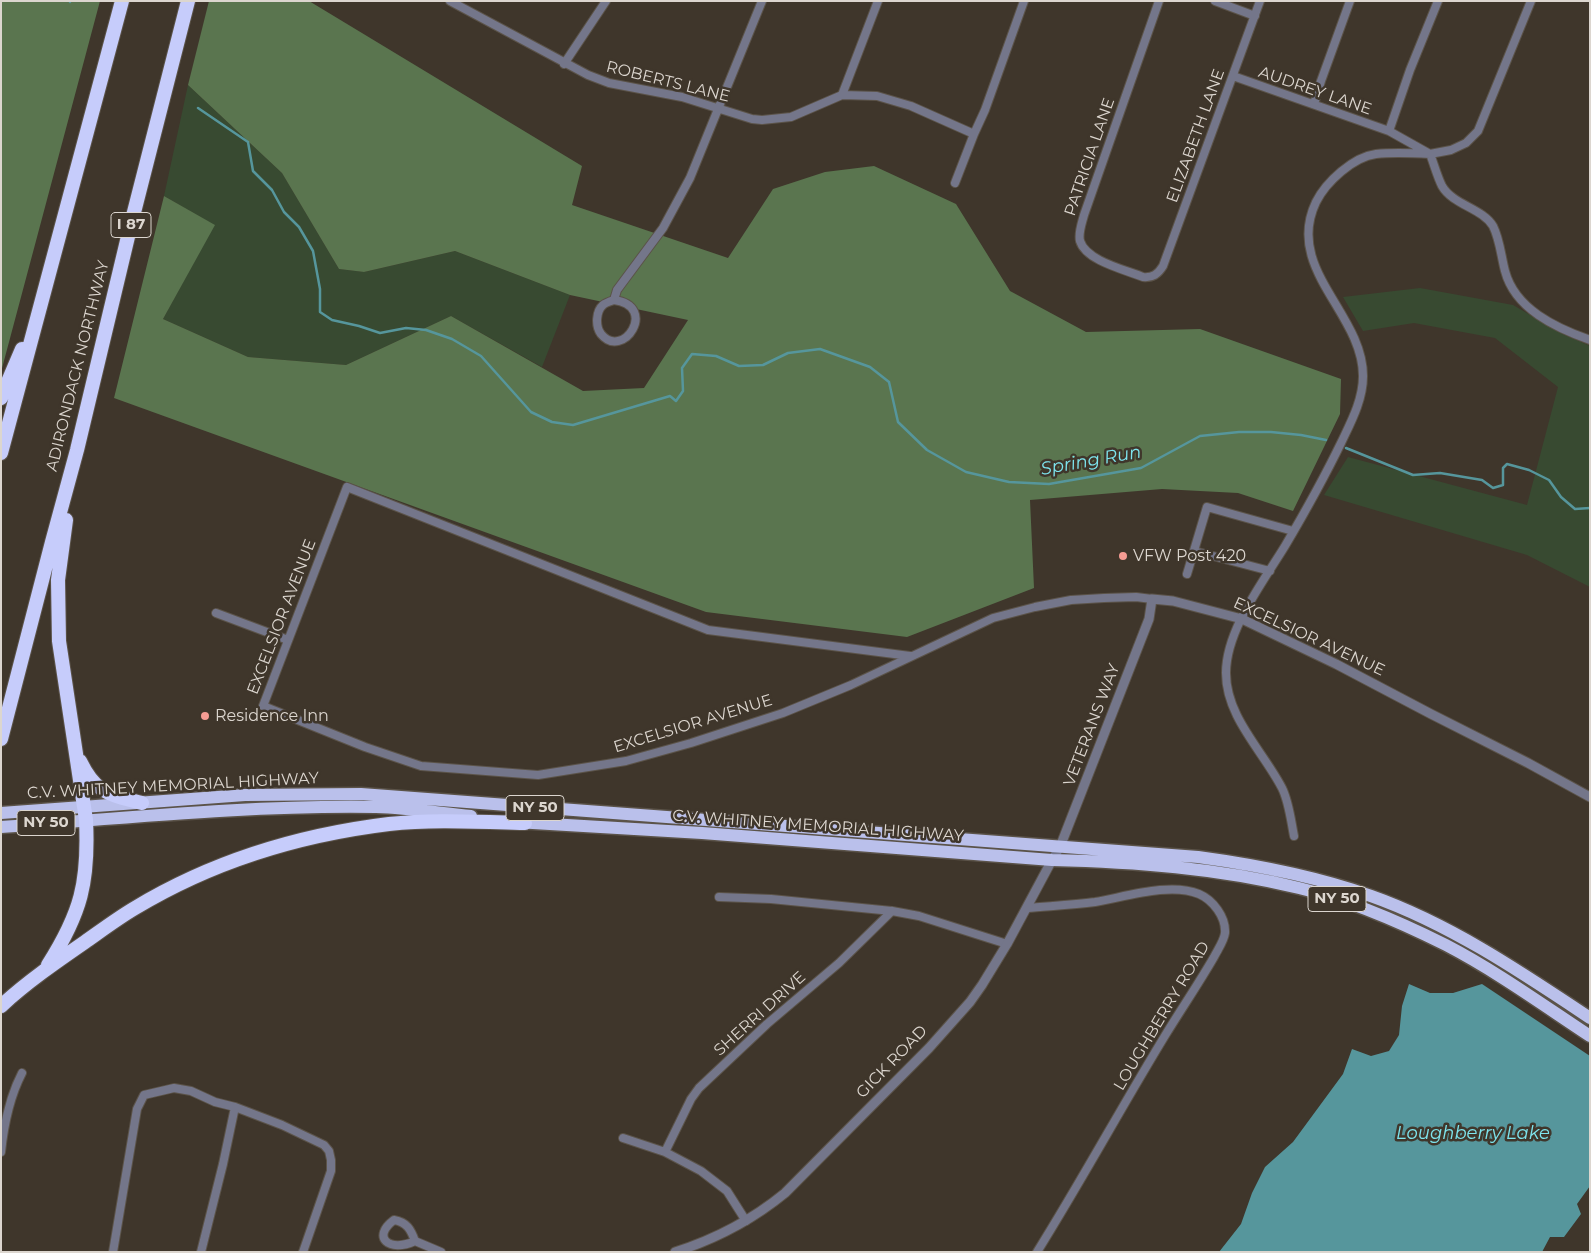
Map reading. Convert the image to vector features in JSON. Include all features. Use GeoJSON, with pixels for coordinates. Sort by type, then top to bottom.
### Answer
{"type":"FeatureCollection","features":[{"type":"Feature","properties":{"kind":"highway"},"geometry":{"type":"LineString","coordinates":[[1,453],[122,1]]}},
{"type":"Feature","properties":{"kind":"highway","name":"ADIRONDACK NORTHWAY"},"geometry":{"type":"LineString","coordinates":[[1,739],[77,450],[131,224],[188,1]]}},
{"type":"Feature","properties":{"kind":"highway"},"geometry":{"type":"LineString","coordinates":[[1,398],[45,293]]}},
{"type":"Feature","properties":{"kind":"highway"},"geometry":{"type":"LineString","coordinates":[[45,970],[63,940],[83,891],[87,843],[59,640],[58,588],[61,546],[77,450]]}},
{"type":"Feature","properties":{"kind":"highway"},"geometry":{"type":"LineString","coordinates":[[74,747],[87,775],[102,790],[142,803]]}},
{"type":"Feature","properties":{"kind":"highway","name":"C.V. WHITNEY MEMORIAL HIGHWAY"},"geometry":{"type":"LineString","coordinates":[[3,826],[142,803],[253,795],[361,794],[1060,848],[1153,853],[1240,863],[1291,873],[1349,889],[1390,903],[1457,934],[1500,959],[1590,1018]]}},
{"type":"Feature","properties":{"kind":"highway","name":"C.V. WHITNEY MEMORIAL HIGHWAY"},"geometry":{"type":"LineString","coordinates":[[5,813],[84,814],[378,807],[525,823],[702,833],[1052,860],[1089,861],[1237,875],[1300,888],[1334,898],[1399,923],[1448,946],[1499,976],[1590,1036]]}},
{"type":"Feature","properties":{"kind":"highway"},"geometry":{"type":"LineString","coordinates":[[1,1006],[45,970],[119,918],[154,897],[209,870],[258,852],[327,834],[389,824],[420,822],[525,823]]}},
{"type":"Feature","properties":{"kind":"street"},"geometry":{"type":"LineString","coordinates":[[564,64],[606,1]]}},
{"type":"Feature","properties":{"kind":"street"},"geometry":{"type":"LineString","coordinates":[[614,300],[623,301],[630,307],[636,324],[632,333],[625,339],[617,341],[608,339],[601,334],[598,327],[597,320],[603,305],[614,300],[617,290],[663,228],[678,203],[762,1]]}},
{"type":"Feature","properties":{"kind":"street"},"geometry":{"type":"LineString","coordinates":[[842,95],[878,1]]}},
{"type":"Feature","properties":{"kind":"street"},"geometry":{"type":"LineString","coordinates":[[956,183],[985,110],[1024,1]]}},
{"type":"Feature","properties":{"kind":"street","name":"PATRICIA LANE"},"geometry":{"type":"LineString","coordinates":[[1153,277],[1143,277],[1090,255],[1080,241],[1080,231],[1084,214],[1159,1]]}},
{"type":"Feature","properties":{"kind":"street"},"geometry":{"type":"LineString","coordinates":[[1215,1],[1255,16]]}},
{"type":"Feature","properties":{"kind":"street","name":"ELIZABETH LANE"},"geometry":{"type":"LineString","coordinates":[[1153,277],[1159,273],[1163,266],[1260,1]]}},
{"type":"Feature","properties":{"kind":"street"},"geometry":{"type":"LineString","coordinates":[[1314,104],[1350,1]]}},
{"type":"Feature","properties":{"kind":"street"},"geometry":{"type":"LineString","coordinates":[[1389,131],[1410,70],[1438,1]]}},
{"type":"Feature","properties":{"kind":"street"},"geometry":{"type":"LineString","coordinates":[[1294,836],[1284,790],[1239,719],[1227,690],[1226,671],[1235,631],[1316,492],[1353,418],[1362,391],[1363,376],[1360,351],[1322,284],[1310,251],[1308,230],[1310,214],[1328,183],[1342,170],[1373,154],[1430,154],[1451,150],[1466,143],[1478,131],[1531,1]]}},
{"type":"Feature","properties":{"kind":"street","name":"ROBERTS LANE"},"geometry":{"type":"LineString","coordinates":[[452,2],[564,64],[609,83],[682,97],[752,119],[773,120],[791,117],[842,95],[877,96],[911,106],[974,134]]}},
{"type":"Feature","properties":{"kind":"street","name":"AUDREY LANE"},"geometry":{"type":"LineString","coordinates":[[1233,76],[1389,131],[1430,154]]}},
{"type":"Feature","properties":{"kind":"street"},"geometry":{"type":"LineString","coordinates":[[1430,154],[1443,187],[1492,225],[1499,243],[1505,272],[1513,292],[1539,316],[1564,331],[1590,340]]}},
{"type":"Feature","properties":{"kind":"street","name":"EXCELSIOR AVENUE"},"geometry":{"type":"LineString","coordinates":[[910,656],[708,630],[347,487],[263,706],[365,747],[421,766],[538,775],[626,761],[691,744],[783,713],[851,684],[993,618],[1071,600],[1136,597],[1173,601],[1242,619],[1336,664],[1590,797]]}},
{"type":"Feature","properties":{"kind":"street"},"geometry":{"type":"LineString","coordinates":[[1187,574],[1207,506],[1293,531]]}},
{"type":"Feature","properties":{"kind":"street"},"geometry":{"type":"LineString","coordinates":[[1194,551],[1270,571]]}},
{"type":"Feature","properties":{"kind":"street","name":"VETERANS WAY"},"geometry":{"type":"LineString","coordinates":[[1052,860],[1060,848],[1149,619],[1152,599]]}},
{"type":"Feature","properties":{"kind":"street"},"geometry":{"type":"LineString","coordinates":[[216,613],[288,640]]}},
{"type":"Feature","properties":{"kind":"street","name":"GICK ROAD"},"geometry":{"type":"LineString","coordinates":[[675,1252],[746,1221],[764,1210],[785,1192],[929,1048],[970,1002],[982,985],[1007,944],[1052,860]]}},
{"type":"Feature","properties":{"kind":"street","name":"LOUGHBERRY ROAD"},"geometry":{"type":"LineString","coordinates":[[1027,908],[1095,902],[1165,890],[1185,890],[1199,894],[1216,906],[1222,919],[1225,933],[1223,941],[1200,983],[1166,1033],[1037,1252]]}},
{"type":"Feature","properties":{"kind":"street"},"geometry":{"type":"LineString","coordinates":[[719,897],[771,899],[892,911],[918,916],[1007,944]]}},
{"type":"Feature","properties":{"kind":"street","name":"SHERRI DRIVE"},"geometry":{"type":"LineString","coordinates":[[665,1152],[691,1099],[699,1088],[767,1024],[839,963],[892,911]]}},
{"type":"Feature","properties":{"kind":"street"},"geometry":{"type":"LineString","coordinates":[[1,1152],[9,1105],[14,1088],[22,1073]]}},
{"type":"Feature","properties":{"kind":"street"},"geometry":{"type":"LineString","coordinates":[[113,1252],[137,1109],[144,1095],[174,1088],[191,1091],[215,1102],[235,1107],[318,1141],[329,1151],[331,1171],[303,1252]]}},
{"type":"Feature","properties":{"kind":"street"},"geometry":{"type":"LineString","coordinates":[[201,1252],[235,1107]]}},
{"type":"Feature","properties":{"kind":"street"},"geometry":{"type":"LineString","coordinates":[[623,1138],[665,1152],[701,1172],[727,1190],[746,1221]]}},
{"type":"Feature","properties":{"kind":"street"},"geometry":{"type":"LineString","coordinates":[[415,1241],[400,1250],[392,1249],[386,1246],[383,1238],[386,1227],[394,1220],[402,1221],[411,1230],[415,1241],[440,1252]]}},
{"type":"Feature","properties":{"kind":"green space"},"geometry":{"type":"Polygon","coordinates":[[[1,1],[100,1],[1,372],[1,1]]]}},
{"type":"Feature","properties":{"kind":"green space"},"geometry":{"type":"Polygon","coordinates":[[[209,1],[309,1],[582,166],[572,205],[728,258],[773,189],[825,172],[874,166],[956,204],[1010,291],[1086,332],[1200,329],[1341,379],[1340,414],[1293,511],[1238,493],[1162,489],[1030,500],[1034,588],[907,637],[706,612],[114,398],[164,196],[215,225],[163,319],[248,357],[346,365],[451,316],[583,391],[644,388],[688,320],[570,295],[455,251],[364,272],[339,269],[282,173],[188,85],[209,1]]]}},
{"type":"Feature","properties":{"kind":"green space"},"geometry":{"type":"Polygon","coordinates":[[[188,85],[282,173],[339,269],[364,272],[455,251],[570,295],[542,367],[451,316],[346,365],[248,357],[163,319],[214,225],[164,196],[188,85]]]}},
{"type":"Feature","properties":{"kind":"green space"},"geometry":{"type":"Polygon","coordinates":[[[1420,288],[1513,305],[1561,333],[1590,346],[1590,587],[1527,555],[1324,495],[1348,457],[1527,505],[1558,387],[1495,338],[1414,323],[1363,331],[1343,297],[1420,288]]]}},
{"type":"Feature","properties":{"kind":"water","name":"Loughberry Lake"},"geometry":{"type":"Polygon","coordinates":[[[1409,984],[1430,993],[1453,993],[1482,984],[1590,1056],[1590,1186],[1577,1204],[1581,1214],[1564,1237],[1550,1237],[1542,1252],[1219,1252],[1241,1224],[1252,1193],[1265,1167],[1293,1142],[1343,1074],[1352,1049],[1371,1056],[1389,1051],[1399,1035],[1402,1006],[1409,984]]]}},
{"type":"Feature","properties":{"kind":"waterway","name":"Spring Run"},"geometry":{"type":"LineString","coordinates":[[198,108],[248,142],[253,171],[272,190],[284,212],[299,227],[313,251],[320,289],[320,312],[332,320],[380,333],[406,328],[426,330],[452,339],[481,356],[531,412],[552,422],[573,425],[670,396],[676,401],[683,391],[682,368],[692,354],[716,356],[739,366],[763,365],[788,353],[820,349],[870,367],[889,382],[898,422],[927,450],[966,472],[1009,482],[1049,484],[1141,468],[1200,436],[1239,432],[1271,432],[1326,440]]}},
{"type":"Feature","properties":{"kind":"waterway","name":"Spring Run"},"geometry":{"type":"LineString","coordinates":[[1346,448],[1413,475],[1440,473],[1482,480],[1493,488],[1503,485],[1503,468],[1507,464],[1529,470],[1549,480],[1561,497],[1575,509],[1590,508]]}},
{"type":"Feature","properties":{"kind":"place","name":"VFW Post 420"},"geometry":{"type":"Point","coordinates":[1123,556]}},
{"type":"Feature","properties":{"kind":"place","name":"Residence Inn"},"geometry":{"type":"Point","coordinates":[205,716]}}]}
